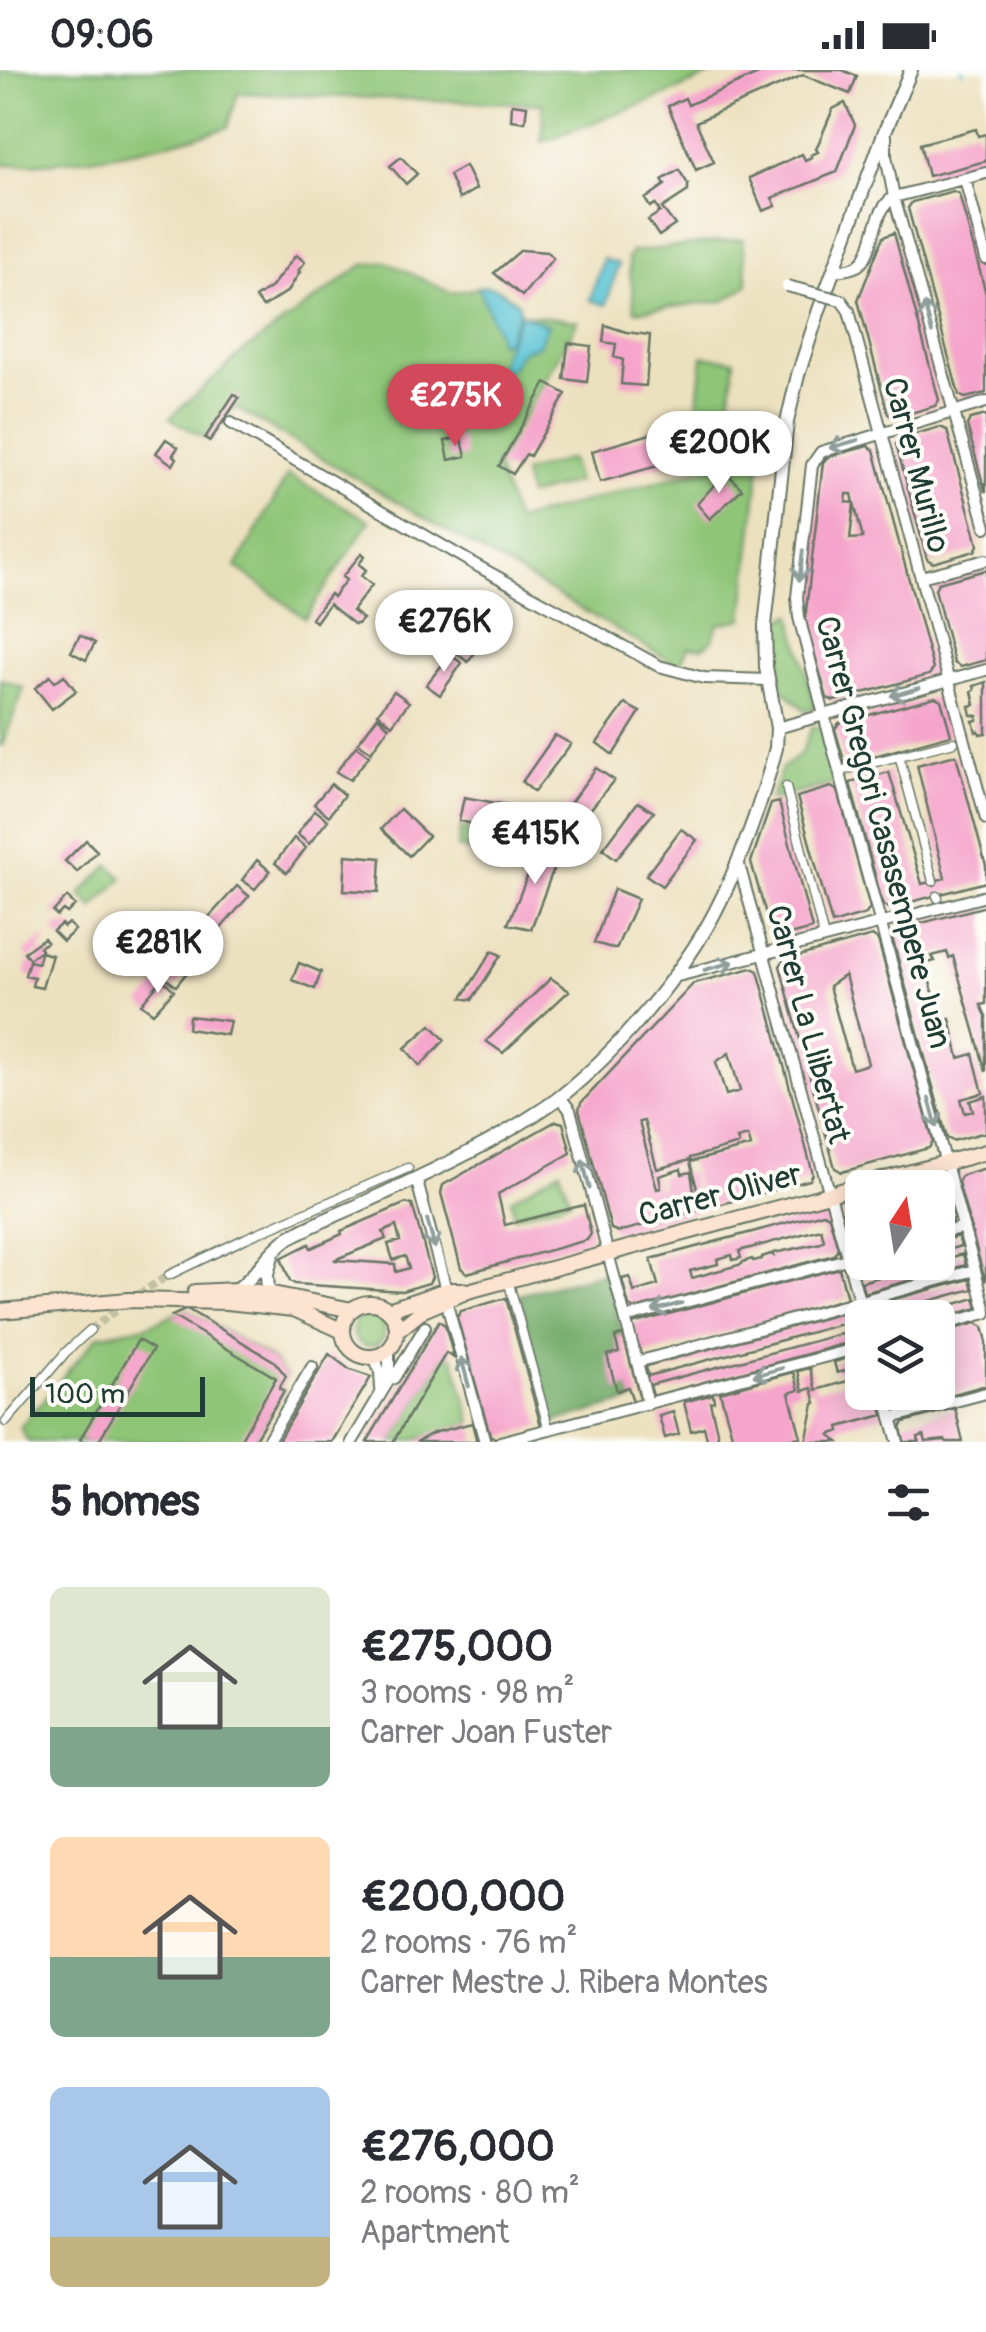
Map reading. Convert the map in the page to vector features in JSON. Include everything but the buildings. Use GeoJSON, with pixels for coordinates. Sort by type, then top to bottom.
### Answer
{"type":"FeatureCollection","features":[{"type":"Feature","properties":{"kind":"main road","name":"Carrer Oliver"},"geometry":{"type":"LineString","coordinates":[[388,1310],[986,1152]]}},
{"type":"Feature","properties":{"kind":"main road"},"geometry":{"type":"LineString","coordinates":[[0,1311],[236,1290],[352,1310]]}},
{"type":"Feature","properties":{"kind":"main road"},"geometry":{"type":"LineString","coordinates":[[397,1331],[446,1296]]}},
{"type":"Feature","properties":{"kind":"main road"},"geometry":{"type":"LineString","coordinates":[[130,1300],[227,1302],[294,1309],[343,1331]]}},
{"type":"Feature","properties":{"kind":"main road"},"geometry":{"type":"LineString","coordinates":[[372,1303],[388,1310],[397,1331],[389,1349],[374,1356],[362,1356],[353,1350],[343,1331],[352,1310],[372,1303]]}},
{"type":"Feature","properties":{"kind":"street"},"geometry":{"type":"LineString","coordinates":[[168,1275],[246,1238],[493,1140],[560,1097],[631,1028],[674,977],[711,920],[773,759],[777,728],[765,648],[766,613],[787,422],[805,352],[911,70]]}},
{"type":"Feature","properties":{"kind":"street"},"geometry":{"type":"LineString","coordinates":[[886,131],[886,156],[894,196],[986,527]]}},
{"type":"Feature","properties":{"kind":"street"},"geometry":{"type":"LineString","coordinates":[[834,271],[863,261],[882,208],[894,196],[986,173]]}},
{"type":"Feature","properties":{"kind":"street"},"geometry":{"type":"LineString","coordinates":[[964,179],[986,259]]}},
{"type":"Feature","properties":{"kind":"street","name":"Carrer Murillo"},"geometry":{"type":"LineString","coordinates":[[787,286],[841,300],[850,311],[986,819]]}},
{"type":"Feature","properties":{"kind":"street"},"geometry":{"type":"LineString","coordinates":[[883,433],[986,402]]}},
{"type":"Feature","properties":{"kind":"street"},"geometry":{"type":"LineString","coordinates":[[231,424],[659,666],[704,678],[769,680]]}},
{"type":"Feature","properties":{"kind":"street","name":"Carrer Gregori Casasempere Juan"},"geometry":{"type":"LineString","coordinates":[[883,433],[826,449],[812,465],[798,618],[986,1312]]}},
{"type":"Feature","properties":{"kind":"street"},"geometry":{"type":"LineString","coordinates":[[922,576],[986,560]]}},
{"type":"Feature","properties":{"kind":"street"},"geometry":{"type":"LineString","coordinates":[[777,728],[986,670]]}},
{"type":"Feature","properties":{"kind":"street"},"geometry":{"type":"LineString","coordinates":[[840,771],[954,742]]}},
{"type":"Feature","properties":{"kind":"street"},"geometry":{"type":"LineString","coordinates":[[900,755],[934,881]]}},
{"type":"Feature","properties":{"kind":"street"},"geometry":{"type":"LineString","coordinates":[[786,787],[824,938]]}},
{"type":"Feature","properties":{"kind":"street","name":"Carrer La Llibertat"},"geometry":{"type":"LineString","coordinates":[[737,860],[845,1252]]}},
{"type":"Feature","properties":{"kind":"street"},"geometry":{"type":"LineString","coordinates":[[674,977],[986,896]]}},
{"type":"Feature","properties":{"kind":"street"},"geometry":{"type":"LineString","coordinates":[[560,1097],[570,1110],[648,1404]]}},
{"type":"Feature","properties":{"kind":"street"},"geometry":{"type":"LineString","coordinates":[[236,1290],[286,1240],[412,1173]]}},
{"type":"Feature","properties":{"kind":"street"},"geometry":{"type":"LineString","coordinates":[[412,1173],[485,1442]]}},
{"type":"Feature","properties":{"kind":"street"},"geometry":{"type":"LineString","coordinates":[[955,1229],[963,1227]]}},
{"type":"Feature","properties":{"kind":"street"},"geometry":{"type":"LineString","coordinates":[[268,1293],[272,1253]]}},
{"type":"Feature","properties":{"kind":"street"},"geometry":{"type":"LineString","coordinates":[[625,1318],[845,1260]]}},
{"type":"Feature","properties":{"kind":"street"},"geometry":{"type":"LineString","coordinates":[[867,1300],[974,1270]]}},
{"type":"Feature","properties":{"kind":"street"},"geometry":{"type":"LineString","coordinates":[[508,1280],[549,1430]]}},
{"type":"Feature","properties":{"kind":"street"},"geometry":{"type":"LineString","coordinates":[[637,1362],[845,1306]]}},
{"type":"Feature","properties":{"kind":"street"},"geometry":{"type":"LineString","coordinates":[[955,1321],[986,1312]]}},
{"type":"Feature","properties":{"kind":"street"},"geometry":{"type":"LineString","coordinates":[[352,1442],[425,1327]]}},
{"type":"Feature","properties":{"kind":"street"},"geometry":{"type":"LineString","coordinates":[[6,1422],[90,1330]]}},
{"type":"Feature","properties":{"kind":"street"},"geometry":{"type":"LineString","coordinates":[[389,1349],[389,1380]]}},
{"type":"Feature","properties":{"kind":"street"},"geometry":{"type":"LineString","coordinates":[[500,1442],[845,1351]]}},
{"type":"Feature","properties":{"kind":"street"},"geometry":{"type":"LineString","coordinates":[[374,1356],[382,1379],[380,1394]]}},
{"type":"Feature","properties":{"kind":"street"},"geometry":{"type":"LineString","coordinates":[[267,1442],[312,1367]]}},
{"type":"Feature","properties":{"kind":"street"},"geometry":{"type":"LineString","coordinates":[[891,1418],[986,1392]]}},
{"type":"Feature","properties":{"kind":"street"},"geometry":{"type":"LineString","coordinates":[[889,1410],[898,1442]]}},
{"type":"Feature","properties":{"kind":"green space"},"geometry":{"type":"Polygon","coordinates":[[[0,70],[722,70],[542,142],[543,104],[238,93],[228,127],[116,154],[1,165],[0,70]]]}},
{"type":"Feature","properties":{"kind":"green space"},"geometry":{"type":"Polygon","coordinates":[[[743,239],[748,285],[724,301],[635,311],[628,256],[631,252],[743,239]]]}},
{"type":"Feature","properties":{"kind":"green space"},"geometry":{"type":"Polygon","coordinates":[[[387,262],[451,293],[486,286],[497,288],[518,303],[521,314],[578,321],[496,465],[516,521],[761,455],[743,619],[718,624],[713,639],[703,648],[688,647],[679,666],[234,407],[210,441],[170,418],[243,352],[363,265],[387,262]]]}},
{"type":"Feature","properties":{"kind":"green space"},"geometry":{"type":"Polygon","coordinates":[[[703,356],[735,360],[727,432],[695,429],[703,356]]]}},
{"type":"Feature","properties":{"kind":"green space"},"geometry":{"type":"Polygon","coordinates":[[[570,459],[577,482],[528,496],[523,473],[570,459]]]}},
{"type":"Feature","properties":{"kind":"green space"},"geometry":{"type":"Polygon","coordinates":[[[288,475],[370,521],[305,618],[236,567],[288,475]]]}},
{"type":"Feature","properties":{"kind":"green space"},"geometry":{"type":"Polygon","coordinates":[[[792,615],[815,708],[805,710],[781,688],[779,654],[771,643],[772,618],[786,619],[792,615]]]}},
{"type":"Feature","properties":{"kind":"green space"},"geometry":{"type":"Polygon","coordinates":[[[0,679],[24,688],[2,746],[0,745],[0,679]]]}},
{"type":"Feature","properties":{"kind":"green space"},"geometry":{"type":"Polygon","coordinates":[[[812,727],[822,727],[837,783],[770,800],[782,768],[801,754],[812,727]]]}},
{"type":"Feature","properties":{"kind":"green space"},"geometry":{"type":"Polygon","coordinates":[[[461,828],[508,838],[504,858],[457,848],[461,828]]]}},
{"type":"Feature","properties":{"kind":"green space"},"geometry":{"type":"Polygon","coordinates":[[[109,865],[123,878],[93,908],[80,894],[109,865]]]}},
{"type":"Feature","properties":{"kind":"green space"},"geometry":{"type":"Polygon","coordinates":[[[560,1170],[570,1200],[514,1216],[511,1199],[560,1170]]]}},
{"type":"Feature","properties":{"kind":"green space"},"geometry":{"type":"Polygon","coordinates":[[[601,1273],[606,1276],[623,1335],[615,1337],[619,1352],[608,1355],[617,1390],[628,1387],[633,1401],[554,1422],[519,1295],[601,1273]]]}},
{"type":"Feature","properties":{"kind":"green space"},"geometry":{"type":"Polygon","coordinates":[[[187,1309],[274,1361],[286,1376],[279,1387],[284,1391],[253,1442],[28,1442],[20,1427],[98,1336],[146,1326],[187,1309]]]}},
{"type":"Feature","properties":{"kind":"green space"},"geometry":{"type":"Polygon","coordinates":[[[369,1314],[380,1319],[385,1330],[380,1341],[369,1346],[358,1341],[353,1330],[358,1319],[369,1314]]]}},
{"type":"Feature","properties":{"kind":"green space"},"geometry":{"type":"Polygon","coordinates":[[[446,1353],[454,1358],[472,1423],[423,1438],[393,1442],[446,1353]]]}},
{"type":"Feature","properties":{"kind":"water"},"geometry":{"type":"Polygon","coordinates":[[[603,259],[619,264],[606,305],[590,300],[603,259]]]}},
{"type":"Feature","properties":{"kind":"water"},"geometry":{"type":"Polygon","coordinates":[[[478,287],[497,288],[518,303],[520,311],[506,341],[498,342],[478,287]]]}},
{"type":"Feature","properties":{"kind":"water"},"geometry":{"type":"Polygon","coordinates":[[[521,314],[548,325],[538,346],[524,350],[513,366],[497,375],[504,350],[521,314]]]}},
{"type":"Feature","properties":{"kind":"tunnel"},"geometry":{"type":"LineString","coordinates":[[90,1330],[169,1275]]}}]}
